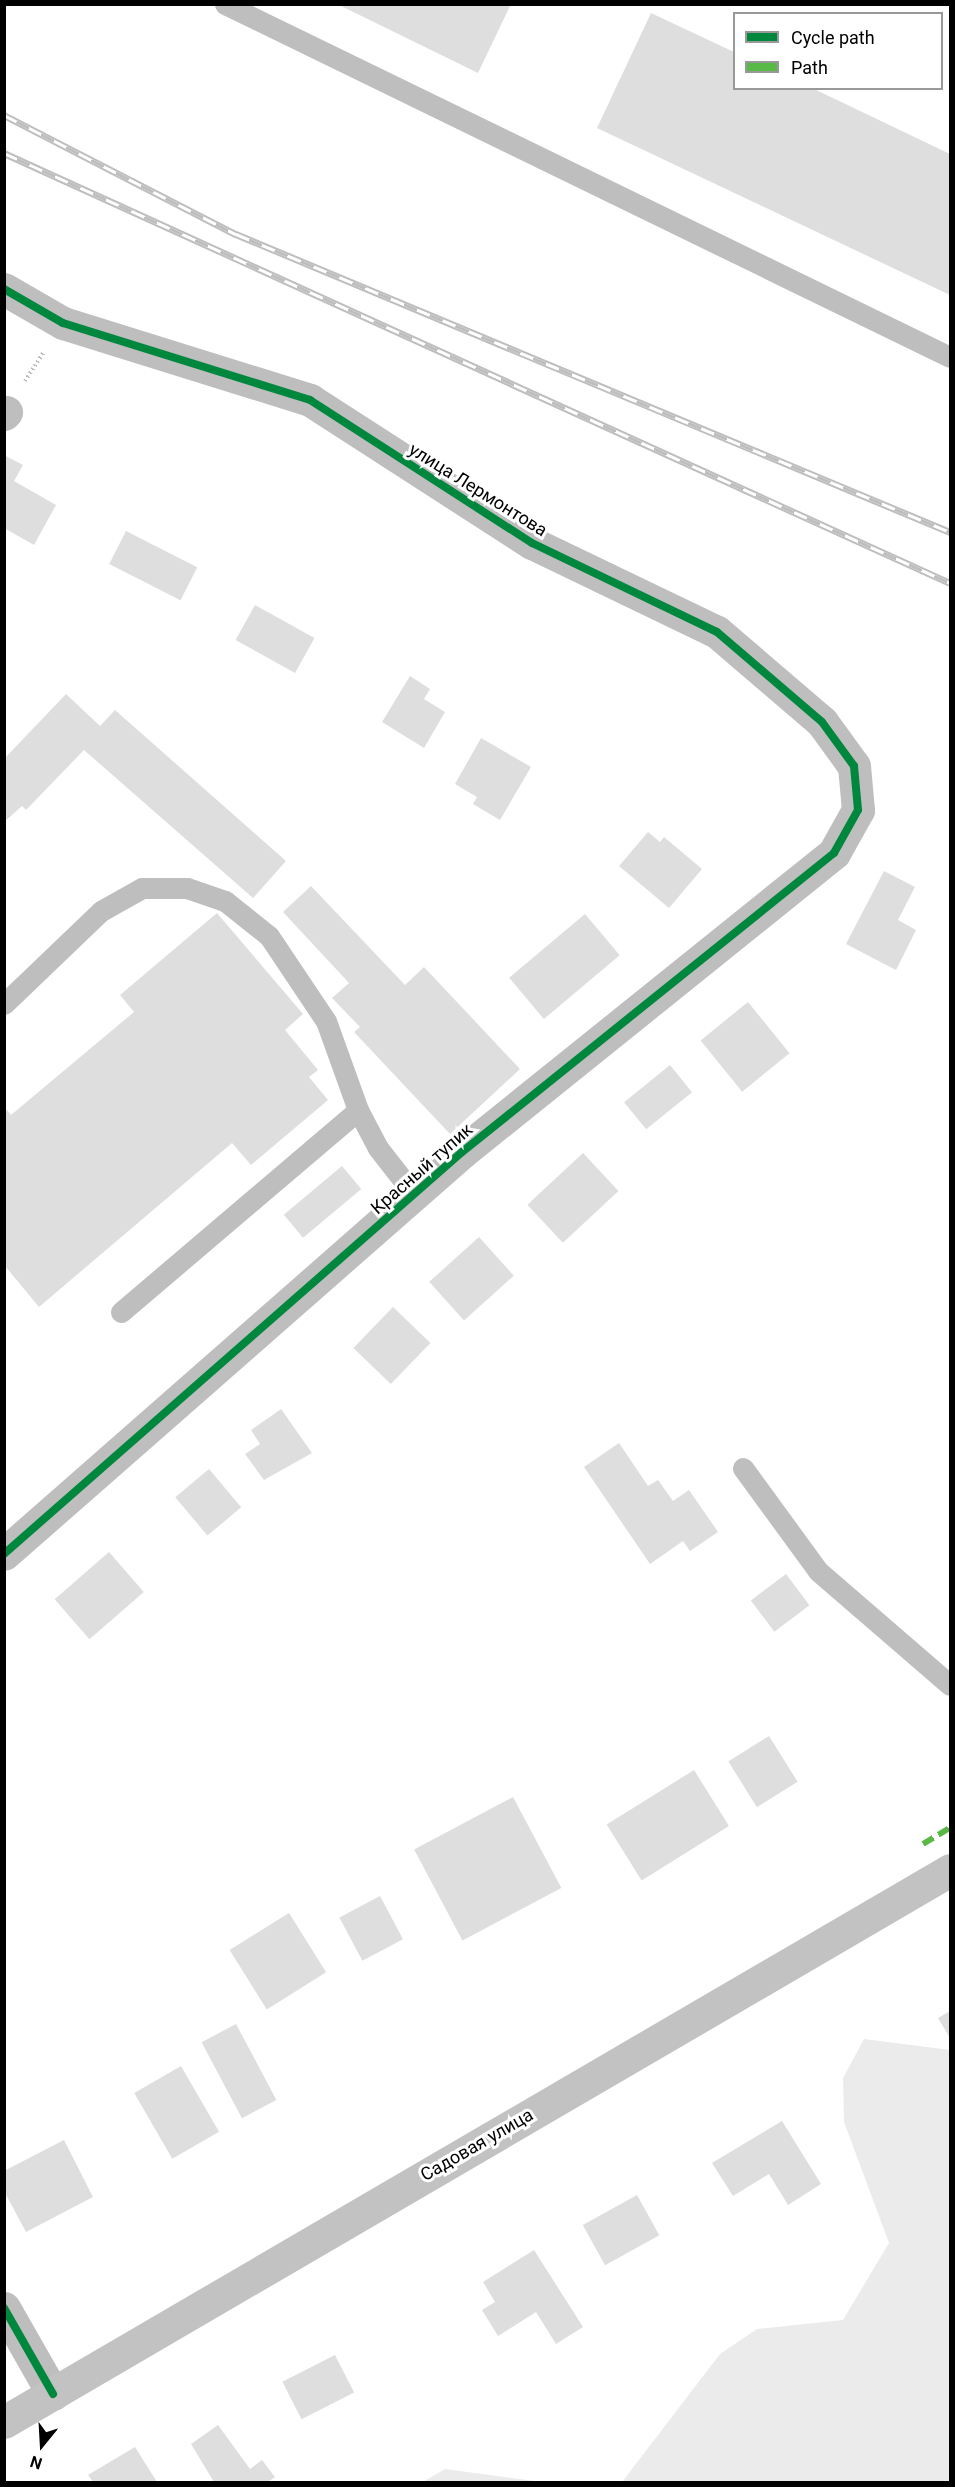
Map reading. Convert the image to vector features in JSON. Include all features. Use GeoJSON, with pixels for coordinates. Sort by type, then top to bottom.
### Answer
{"type":"FeatureCollection","features":[{"type":"Feature","properties":{"kind":"main road","name":"Садовая улица"},"geometry":{"type":"LineString","coordinates":[[4,2422],[951,1870]]}},
{"type":"Feature","properties":{"kind":"street","name":"улица Лермонтова"},"geometry":{"type":"LineString","coordinates":[[4,290],[63,322],[310,400],[532,543],[717,632],[822,722],[854,766],[858,810]]}},
{"type":"Feature","properties":{"kind":"street","name":"Красный тупик"},"geometry":{"type":"LineString","coordinates":[[4,1554],[414,1194],[834,853],[858,810]]}},
{"type":"Feature","properties":{"kind":"street"},"geometry":{"type":"LineString","coordinates":[[4,2308],[53,2394]]}},
{"type":"Feature","properties":{"kind":"lane"},"geometry":{"type":"LineString","coordinates":[[225,4],[951,357]]}},
{"type":"Feature","properties":{"kind":"lane"},"geometry":{"type":"LineString","coordinates":[[4,1004],[101,911],[142,888],[187,888],[225,901],[269,936],[326,1021],[358,1110],[378,1148],[414,1194]]}},
{"type":"Feature","properties":{"kind":"lane"},"geometry":{"type":"LineString","coordinates":[[121,1312],[358,1110]]}},
{"type":"Feature","properties":{"kind":"lane"},"geometry":{"type":"LineString","coordinates":[[743,1468],[818,1571],[951,1685]]}},
{"type":"Feature","properties":{"kind":"path"},"geometry":{"type":"LineString","coordinates":[[5,413],[63,322]]}},
{"type":"Feature","properties":{"kind":"shaded area"},"geometry":{"type":"Polygon","coordinates":[[[864,2039],[950,2050],[950,2482],[622,2482],[720,2354],[757,2329],[843,2320],[889,2243],[844,2122],[843,2078],[864,2039]]]}},
{"type":"Feature","properties":{"kind":"shaded area"},"geometry":{"type":"Polygon","coordinates":[[[445,2469],[542,2482],[423,2482],[445,2469]]]}},
{"type":"Feature","properties":{"kind":"building"},"geometry":{"type":"Polygon","coordinates":[[[337,4],[511,4],[478,73],[337,4]]]}},
{"type":"Feature","properties":{"kind":"building"},"geometry":{"type":"Polygon","coordinates":[[[651,13],[733,52],[733,90],[816,90],[950,154],[950,295],[597,128],[651,13]]]}},
{"type":"Feature","properties":{"kind":"building"},"geometry":{"type":"Polygon","coordinates":[[[4,455],[23,465],[14,481],[56,505],[34,545],[4,528],[4,455]]]}},
{"type":"Feature","properties":{"kind":"building"},"geometry":{"type":"Polygon","coordinates":[[[126,531],[197,567],[180,600],[109,564],[126,531]]]}},
{"type":"Feature","properties":{"kind":"building"},"geometry":{"type":"Polygon","coordinates":[[[255,605],[314,638],[295,673],[236,640],[255,605]]]}},
{"type":"Feature","properties":{"kind":"building"},"geometry":{"type":"Polygon","coordinates":[[[410,676],[430,689],[424,699],[445,712],[424,748],[382,722],[410,676]]]}},
{"type":"Feature","properties":{"kind":"building"},"geometry":{"type":"Polygon","coordinates":[[[66,694],[100,726],[115,710],[286,861],[253,898],[84,750],[26,810],[22,806],[4,822],[4,759],[66,694]]]}},
{"type":"Feature","properties":{"kind":"building"},"geometry":{"type":"Polygon","coordinates":[[[481,738],[531,767],[500,820],[473,804],[477,797],[455,784],[481,738]]]}},
{"type":"Feature","properties":{"kind":"building"},"geometry":{"type":"Polygon","coordinates":[[[648,832],[660,842],[664,837],[702,869],[669,908],[619,866],[648,832]]]}},
{"type":"Feature","properties":{"kind":"building"},"geometry":{"type":"Polygon","coordinates":[[[884,871],[915,887],[898,920],[916,930],[896,970],[846,944],[884,871]]]}},
{"type":"Feature","properties":{"kind":"building"},"geometry":{"type":"Polygon","coordinates":[[[311,886],[405,985],[424,967],[520,1069],[450,1134],[354,1032],[360,1027],[332,998],[349,983],[283,912],[311,886]]]}},
{"type":"Feature","properties":{"kind":"building"},"geometry":{"type":"Polygon","coordinates":[[[217,913],[303,1014],[285,1030],[318,1070],[309,1077],[328,1100],[251,1165],[232,1143],[39,1307],[5,1266],[5,1108],[11,1115],[134,1012],[120,995],[217,913]]]}},
{"type":"Feature","properties":{"kind":"building"},"geometry":{"type":"Polygon","coordinates":[[[585,914],[620,955],[544,1019],[509,978],[585,914]]]}},
{"type":"Feature","properties":{"kind":"building"},"geometry":{"type":"Polygon","coordinates":[[[748,1002],[790,1053],[742,1092],[701,1040],[748,1002]]]}},
{"type":"Feature","properties":{"kind":"building"},"geometry":{"type":"Polygon","coordinates":[[[670,1065],[692,1092],[646,1129],[624,1102],[670,1065]]]}},
{"type":"Feature","properties":{"kind":"building"},"geometry":{"type":"Polygon","coordinates":[[[583,1153],[618,1191],[563,1243],[527,1205],[583,1153]]]}},
{"type":"Feature","properties":{"kind":"building"},"geometry":{"type":"Polygon","coordinates":[[[342,1166],[361,1189],[303,1238],[284,1215],[342,1166]]]}},
{"type":"Feature","properties":{"kind":"building"},"geometry":{"type":"Polygon","coordinates":[[[479,1237],[514,1276],[464,1320],[429,1282],[479,1237]]]}},
{"type":"Feature","properties":{"kind":"building"},"geometry":{"type":"Polygon","coordinates":[[[393,1307],[430,1343],[391,1384],[353,1348],[393,1307]]]}},
{"type":"Feature","properties":{"kind":"building"},"geometry":{"type":"Polygon","coordinates":[[[281,1409],[312,1453],[264,1480],[245,1454],[260,1444],[251,1430],[281,1409]]]}},
{"type":"Feature","properties":{"kind":"building"},"geometry":{"type":"Polygon","coordinates":[[[619,1443],[648,1486],[658,1480],[673,1501],[689,1490],[718,1532],[690,1551],[683,1541],[650,1564],[584,1467],[619,1443]]]}},
{"type":"Feature","properties":{"kind":"building"},"geometry":{"type":"Polygon","coordinates":[[[209,1469],[241,1507],[207,1536],[175,1497],[209,1469]]]}},
{"type":"Feature","properties":{"kind":"building"},"geometry":{"type":"Polygon","coordinates":[[[109,1552],[144,1592],[89,1639],[55,1599],[109,1552]]]}},
{"type":"Feature","properties":{"kind":"building"},"geometry":{"type":"Polygon","coordinates":[[[786,1574],[809,1605],[774,1632],[751,1600],[786,1574]]]}},
{"type":"Feature","properties":{"kind":"building"},"geometry":{"type":"Polygon","coordinates":[[[769,1736],[798,1782],[757,1807],[728,1761],[769,1736]]]}},
{"type":"Feature","properties":{"kind":"building"},"geometry":{"type":"Polygon","coordinates":[[[694,1770],[729,1826],[642,1881],[607,1825],[694,1770]]]}},
{"type":"Feature","properties":{"kind":"building"},"geometry":{"type":"Polygon","coordinates":[[[513,1797],[561,1888],[462,1941],[414,1850],[513,1797]]]}},
{"type":"Feature","properties":{"kind":"building"},"geometry":{"type":"Polygon","coordinates":[[[380,1896],[403,1939],[362,1961],[339,1918],[380,1896]]]}},
{"type":"Feature","properties":{"kind":"building"},"geometry":{"type":"Polygon","coordinates":[[[289,1913],[326,1972],[267,2009],[230,1950],[289,1913]]]}},
{"type":"Feature","properties":{"kind":"building"},"geometry":{"type":"Polygon","coordinates":[[[950,2011],[950,2038],[938,2018],[950,2011]]]}},
{"type":"Feature","properties":{"kind":"building"},"geometry":{"type":"Polygon","coordinates":[[[236,2024],[276,2100],[242,2118],[202,2042],[236,2024]]]}},
{"type":"Feature","properties":{"kind":"building"},"geometry":{"type":"Polygon","coordinates":[[[181,2066],[219,2132],[172,2159],[134,2093],[181,2066]]]}},
{"type":"Feature","properties":{"kind":"building"},"geometry":{"type":"Polygon","coordinates":[[[782,2121],[821,2184],[788,2205],[769,2174],[733,2196],[712,2163],[782,2121]]]}},
{"type":"Feature","properties":{"kind":"building"},"geometry":{"type":"Polygon","coordinates":[[[64,2140],[93,2197],[26,2232],[4,2191],[4,2171],[64,2140]]]}},
{"type":"Feature","properties":{"kind":"building"},"geometry":{"type":"Polygon","coordinates":[[[637,2195],[659,2235],[605,2265],[583,2225],[637,2195]]]}},
{"type":"Feature","properties":{"kind":"building"},"geometry":{"type":"Polygon","coordinates":[[[534,2250],[583,2327],[556,2344],[536,2312],[498,2336],[482,2310],[495,2302],[483,2282],[534,2250]]]}},
{"type":"Feature","properties":{"kind":"building"},"geometry":{"type":"Polygon","coordinates":[[[335,2355],[354,2392],[301,2419],[282,2382],[335,2355]]]}},
{"type":"Feature","properties":{"kind":"building"},"geometry":{"type":"Polygon","coordinates":[[[218,2425],[250,2469],[262,2460],[275,2477],[268,2482],[214,2482],[191,2444],[218,2425]]]}},
{"type":"Feature","properties":{"kind":"building"},"geometry":{"type":"Polygon","coordinates":[[[135,2447],[157,2482],[93,2482],[88,2475],[135,2447]]]}},
{"type":"Feature","properties":{"kind":"railway"},"geometry":{"type":"LineString","coordinates":[[4,115],[236,234],[950,532]]}},
{"type":"Feature","properties":{"kind":"railway"},"geometry":{"type":"LineString","coordinates":[[4,153],[950,583]]}},
{"type":"Feature","properties":{"kind":"marked path"},"geometry":{"type":"LineString","coordinates":[[923,1844],[950,1828]]}},
{"type":"Feature","properties":{"kind":"cycle path"},"geometry":{"type":"LineString","coordinates":[[4,289],[63,323],[310,400],[532,543],[717,632],[822,722],[854,766],[858,810],[834,853],[462,1152],[4,1554]]}},
{"type":"Feature","properties":{"kind":"cycle path"},"geometry":{"type":"LineString","coordinates":[[4,2308],[53,2394]]}}]}
